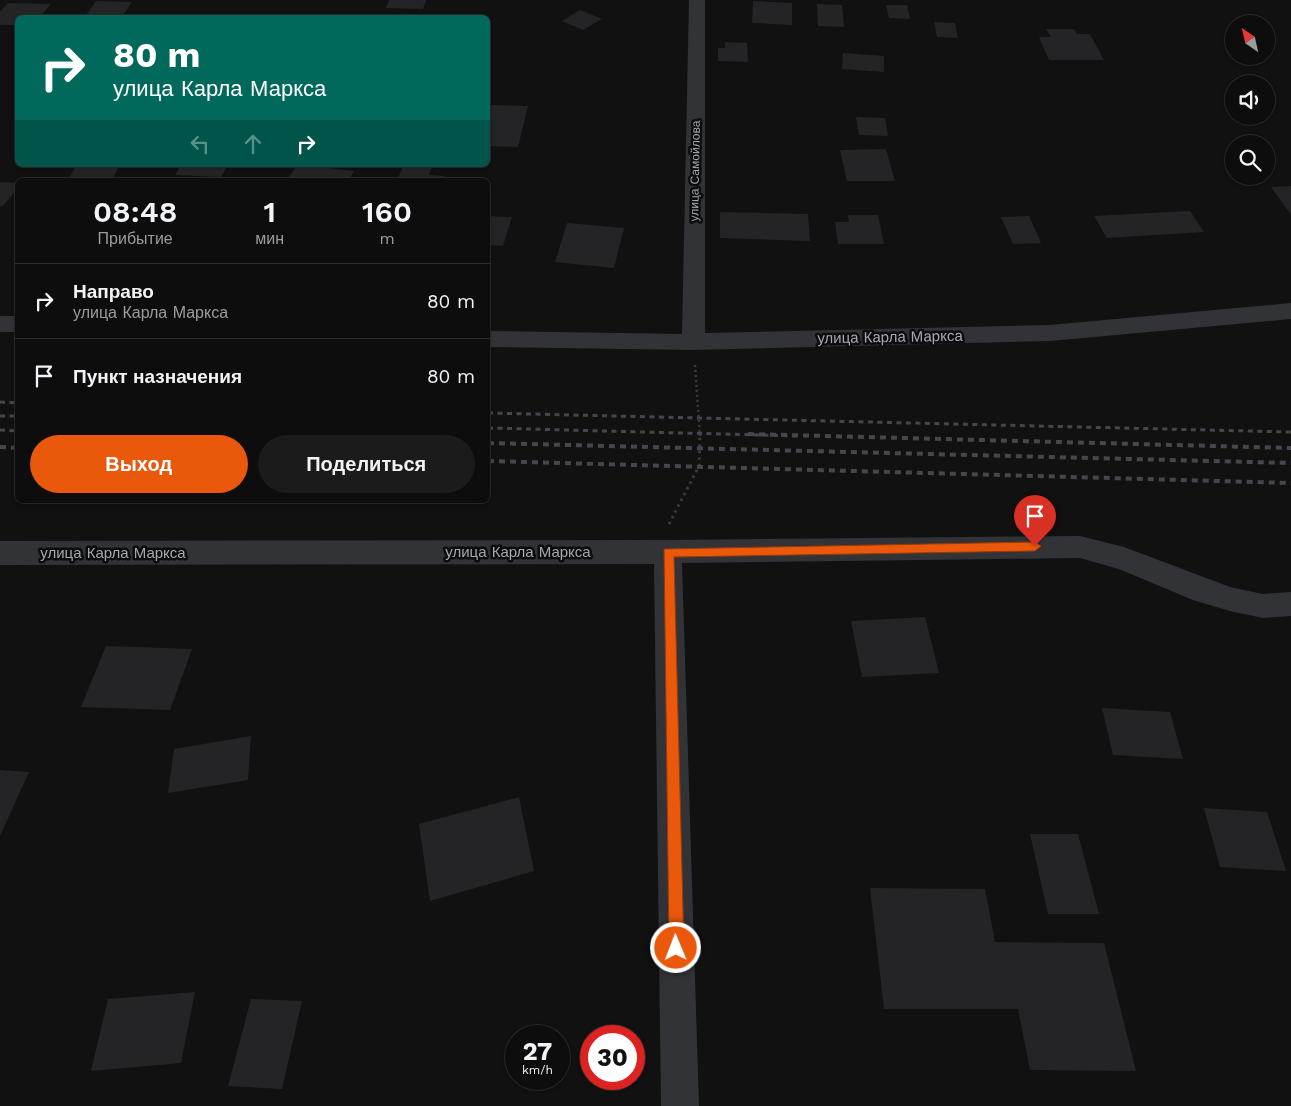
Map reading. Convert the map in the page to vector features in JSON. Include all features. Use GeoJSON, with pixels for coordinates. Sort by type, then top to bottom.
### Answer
{"type":"FeatureCollection","features":[{"type":"Feature","properties":{"kind":"street","name":"улица Самойлова"},"geometry":{"type":"LineString","coordinates":[[693,342],[697,0]]}},
{"type":"Feature","properties":{"kind":"street","name":"улица Карла Маркса"},"geometry":{"type":"LineString","coordinates":[[490,339],[693,342],[1050,333],[1291,311]]}},
{"type":"Feature","properties":{"kind":"street"},"geometry":{"type":"LineString","coordinates":[[0,324],[15,324]]}},
{"type":"Feature","properties":{"kind":"street","name":"улица Карла Маркса"},"geometry":{"type":"LineString","coordinates":[[0,553],[668,552],[1035,546],[1080,547],[1124,559],[1203,591],[1230,599],[1263,606],[1291,604]]}},
{"type":"Feature","properties":{"kind":"street"},"geometry":{"type":"LineString","coordinates":[[668,552],[680,1106]]}},
{"type":"Feature","properties":{"kind":"path"},"geometry":{"type":"LineString","coordinates":[[668,552],[668,526],[699,466],[700,418],[693,342]]}},
{"type":"Feature","properties":{"kind":"building"},"geometry":{"type":"Polygon","coordinates":[[[389,0],[426,0],[423,9],[386,8],[389,0]]]}},
{"type":"Feature","properties":{"kind":"building"},"geometry":{"type":"Polygon","coordinates":[[[96,1],[132,2],[123,15],[86,15],[96,1]]]}},
{"type":"Feature","properties":{"kind":"building"},"geometry":{"type":"Polygon","coordinates":[[[753,1],[792,3],[792,25],[752,23],[753,1]]]}},
{"type":"Feature","properties":{"kind":"building"},"geometry":{"type":"Polygon","coordinates":[[[8,3],[51,4],[42,15],[15,15],[15,25],[0,25],[0,12],[8,3]]]}},
{"type":"Feature","properties":{"kind":"building"},"geometry":{"type":"Polygon","coordinates":[[[817,4],[842,5],[844,27],[818,26],[817,4]]]}},
{"type":"Feature","properties":{"kind":"building"},"geometry":{"type":"Polygon","coordinates":[[[886,5],[907,5],[910,19],[889,18],[886,5]]]}},
{"type":"Feature","properties":{"kind":"building"},"geometry":{"type":"Polygon","coordinates":[[[580,10],[602,19],[583,30],[562,21],[580,10]]]}},
{"type":"Feature","properties":{"kind":"building"},"geometry":{"type":"Polygon","coordinates":[[[934,22],[955,23],[958,38],[937,37],[934,22]]]}},
{"type":"Feature","properties":{"kind":"building"},"geometry":{"type":"Polygon","coordinates":[[[1046,29],[1074,29],[1077,34],[1090,34],[1104,60],[1049,60],[1039,37],[1051,37],[1046,29]]]}},
{"type":"Feature","properties":{"kind":"building"},"geometry":{"type":"Polygon","coordinates":[[[725,42],[747,43],[748,62],[718,61],[718,48],[725,48],[725,42]]]}},
{"type":"Feature","properties":{"kind":"building"},"geometry":{"type":"Polygon","coordinates":[[[843,53],[884,56],[884,72],[842,69],[843,53]]]}},
{"type":"Feature","properties":{"kind":"building"},"geometry":{"type":"Polygon","coordinates":[[[490,105],[528,106],[518,147],[490,146],[490,105]]]}},
{"type":"Feature","properties":{"kind":"building"},"geometry":{"type":"Polygon","coordinates":[[[856,117],[885,118],[888,136],[859,135],[856,117]]]}},
{"type":"Feature","properties":{"kind":"building"},"geometry":{"type":"Polygon","coordinates":[[[886,149],[895,181],[847,181],[840,150],[886,149]]]}},
{"type":"Feature","properties":{"kind":"building"},"geometry":{"type":"Polygon","coordinates":[[[75,167],[118,167],[113,178],[69,178],[75,167]]]}},
{"type":"Feature","properties":{"kind":"building"},"geometry":{"type":"Polygon","coordinates":[[[180,167],[227,167],[221,177],[175,175],[180,167]]]}},
{"type":"Feature","properties":{"kind":"building"},"geometry":{"type":"Polygon","coordinates":[[[296,167],[321,167],[354,171],[350,178],[288,178],[296,167]]]}},
{"type":"Feature","properties":{"kind":"building"},"geometry":{"type":"Polygon","coordinates":[[[403,167],[432,167],[429,175],[445,176],[444,178],[398,178],[403,167]]]}},
{"type":"Feature","properties":{"kind":"building"},"geometry":{"type":"Polygon","coordinates":[[[0,182],[15,183],[15,192],[3,206],[0,206],[0,182]]]}},
{"type":"Feature","properties":{"kind":"building"},"geometry":{"type":"Polygon","coordinates":[[[1291,186],[1291,215],[1271,187],[1291,186]]]}},
{"type":"Feature","properties":{"kind":"building"},"geometry":{"type":"Polygon","coordinates":[[[1190,211],[1204,232],[1107,238],[1094,216],[1190,211]]]}},
{"type":"Feature","properties":{"kind":"building"},"geometry":{"type":"Polygon","coordinates":[[[720,212],[808,214],[810,241],[720,238],[720,212]]]}},
{"type":"Feature","properties":{"kind":"building"},"geometry":{"type":"Polygon","coordinates":[[[848,215],[878,215],[884,244],[838,244],[835,222],[849,222],[848,215]]]}},
{"type":"Feature","properties":{"kind":"building"},"geometry":{"type":"Polygon","coordinates":[[[490,216],[512,217],[503,246],[490,245],[490,216]]]}},
{"type":"Feature","properties":{"kind":"building"},"geometry":{"type":"Polygon","coordinates":[[[1029,216],[1041,243],[1013,244],[1001,217],[1029,216]]]}},
{"type":"Feature","properties":{"kind":"building"},"geometry":{"type":"Polygon","coordinates":[[[567,223],[624,228],[614,268],[555,262],[567,223]]]}},
{"type":"Feature","properties":{"kind":"building"},"geometry":{"type":"Polygon","coordinates":[[[925,617],[939,673],[862,677],[851,621],[925,617]]]}},
{"type":"Feature","properties":{"kind":"building"},"geometry":{"type":"Polygon","coordinates":[[[106,646],[192,649],[170,710],[81,707],[106,646]]]}},
{"type":"Feature","properties":{"kind":"building"},"geometry":{"type":"Polygon","coordinates":[[[1102,708],[1170,712],[1183,759],[1113,755],[1102,708]]]}},
{"type":"Feature","properties":{"kind":"building"},"geometry":{"type":"Polygon","coordinates":[[[251,736],[248,780],[168,793],[174,749],[251,736]]]}},
{"type":"Feature","properties":{"kind":"building"},"geometry":{"type":"Polygon","coordinates":[[[0,770],[29,772],[0,836],[0,770]]]}},
{"type":"Feature","properties":{"kind":"building"},"geometry":{"type":"Polygon","coordinates":[[[519,797],[534,871],[430,901],[419,824],[519,797]]]}},
{"type":"Feature","properties":{"kind":"building"},"geometry":{"type":"Polygon","coordinates":[[[1204,808],[1267,812],[1286,871],[1220,867],[1204,808]]]}},
{"type":"Feature","properties":{"kind":"building"},"geometry":{"type":"Polygon","coordinates":[[[1030,834],[1078,834],[1099,914],[1048,914],[1030,834]]]}},
{"type":"Feature","properties":{"kind":"building"},"geometry":{"type":"Polygon","coordinates":[[[870,888],[985,889],[995,942],[1104,943],[1136,1071],[1030,1070],[1018,1009],[884,1009],[870,888]]]}},
{"type":"Feature","properties":{"kind":"building"},"geometry":{"type":"Polygon","coordinates":[[[195,992],[181,1063],[91,1071],[108,999],[195,992]]]}},
{"type":"Feature","properties":{"kind":"building"},"geometry":{"type":"Polygon","coordinates":[[[251,999],[302,1001],[282,1089],[228,1086],[251,999]]]}},
{"type":"Feature","properties":{"kind":"railway"},"geometry":{"type":"LineString","coordinates":[[0,402],[15,403]]}},
{"type":"Feature","properties":{"kind":"railway"},"geometry":{"type":"LineString","coordinates":[[490,413],[1291,432]]}},
{"type":"Feature","properties":{"kind":"railway"},"geometry":{"type":"LineString","coordinates":[[0,416],[15,416]]}},
{"type":"Feature","properties":{"kind":"railway"},"geometry":{"type":"LineString","coordinates":[[490,428],[799,436]]}},
{"type":"Feature","properties":{"kind":"railway"},"geometry":{"type":"LineString","coordinates":[[0,430],[15,431]]}},
{"type":"Feature","properties":{"kind":"railway"},"geometry":{"type":"LineString","coordinates":[[748,434],[1291,448]]}},
{"type":"Feature","properties":{"kind":"railway"},"geometry":{"type":"LineString","coordinates":[[490,443],[1291,463]]}},
{"type":"Feature","properties":{"kind":"railway"},"geometry":{"type":"LineString","coordinates":[[0,447],[15,448]]}},
{"type":"Feature","properties":{"kind":"railway"},"geometry":{"type":"LineString","coordinates":[[490,461],[1291,483]]}},
{"type":"Feature","properties":{"kind":"route"},"geometry":{"type":"LineString","coordinates":[[676,948],[668,552],[1035,546]]}}]}
